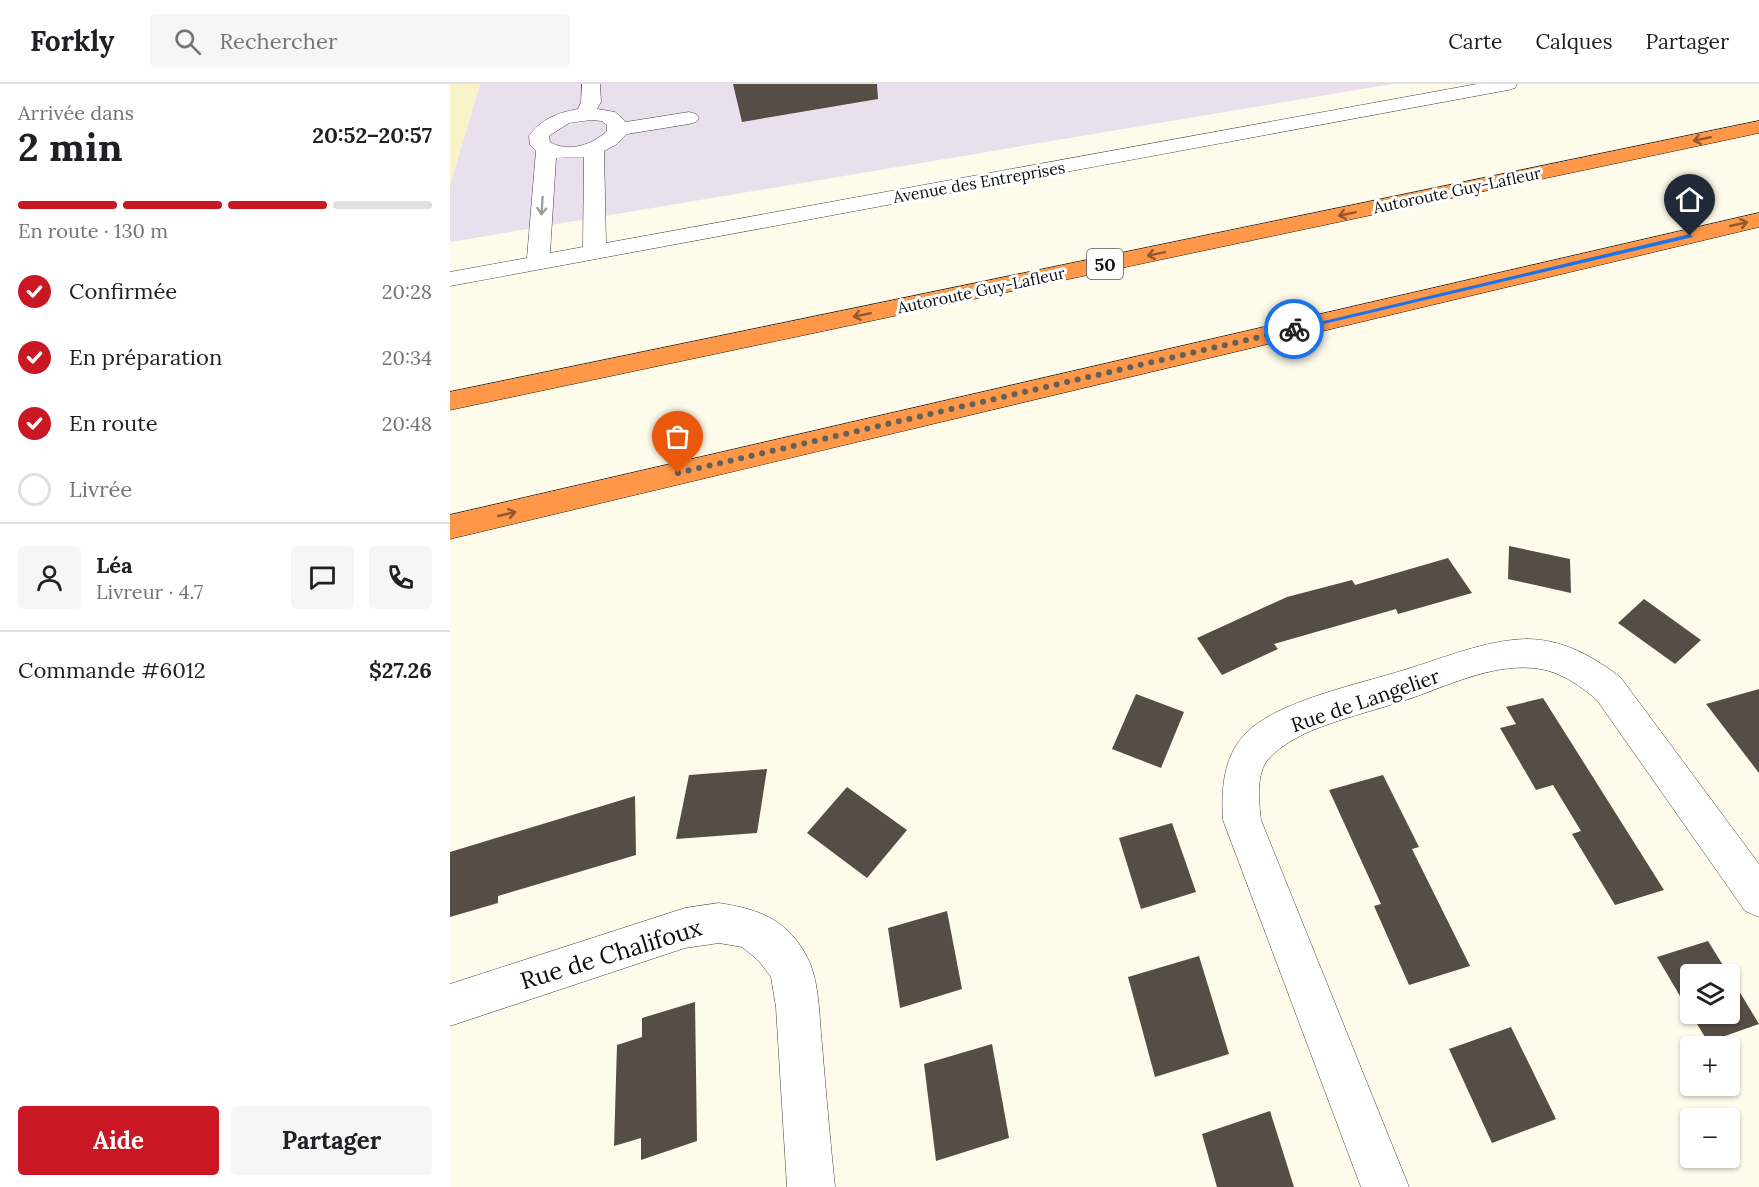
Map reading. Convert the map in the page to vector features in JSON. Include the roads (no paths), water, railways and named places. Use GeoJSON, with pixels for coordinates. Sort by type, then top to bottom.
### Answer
{"type":"FeatureCollection","features":[{"type":"Feature","properties":{"kind":"highway","name":"Autoroute Guy-Lafleur"},"geometry":{"type":"LineString","coordinates":[[450,401],[1759,127]]}},
{"type":"Feature","properties":{"kind":"highway"},"geometry":{"type":"LineString","coordinates":[[450,527],[1759,220]]}},
{"type":"Feature","properties":{"kind":"street"},"geometry":{"type":"LineString","coordinates":[[585,114],[591,102],[591,84]]}},
{"type":"Feature","properties":{"kind":"street","name":"Avenue des Entreprises"},"geometry":{"type":"LineString","coordinates":[[450,279],[1508,84]]}},
{"type":"Feature","properties":{"kind":"street"},"geometry":{"type":"LineString","coordinates":[[618,129],[617,123],[608,116],[585,114],[559,120],[544,129],[538,139],[540,145],[546,150],[568,153],[594,148],[610,139],[618,129],[689,118]]}},
{"type":"Feature","properties":{"kind":"street"},"geometry":{"type":"LineString","coordinates":[[1211,117],[1226,136]]}},
{"type":"Feature","properties":{"kind":"street"},"geometry":{"type":"LineString","coordinates":[[594,148],[595,252]]}},
{"type":"Feature","properties":{"kind":"street"},"geometry":{"type":"LineString","coordinates":[[538,263],[546,150]]}},
{"type":"Feature","properties":{"kind":"street","name":"Rue de Langelier"},"geometry":{"type":"LineString","coordinates":[[1385,1187],[1242,820],[1239,794],[1242,772],[1251,754],[1263,740],[1301,719],[1497,656],[1533,653],[1554,657],[1592,674],[1609,689],[1759,897]]}},
{"type":"Feature","properties":{"kind":"street","name":"Rue de Chalifoux"},"geometry":{"type":"LineString","coordinates":[[450,1005],[685,927],[719,923],[750,928],[774,946],[791,969],[797,1007],[811,1187]]}}]}
